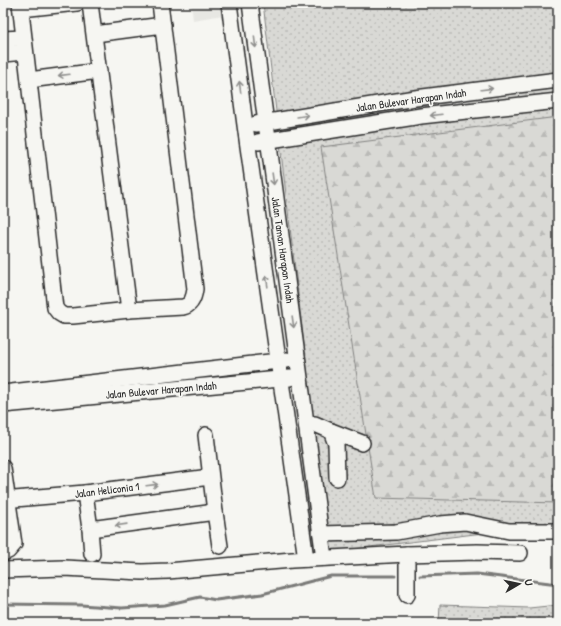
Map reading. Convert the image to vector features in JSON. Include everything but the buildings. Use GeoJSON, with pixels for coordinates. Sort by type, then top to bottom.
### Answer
{"type":"FeatureCollection","features":[{"type":"Feature","properties":{"kind":"street"},"geometry":{"type":"LineString","coordinates":[[77,3],[20,6],[55,308],[58,313],[64,316],[187,306],[192,300],[195,289],[160,3]]}},
{"type":"Feature","properties":{"kind":"street"},"geometry":{"type":"LineString","coordinates":[[90,3],[128,310]]}},
{"type":"Feature","properties":{"kind":"street"},"geometry":{"type":"LineString","coordinates":[[229,3],[245,125]]}},
{"type":"Feature","properties":{"kind":"street"},"geometry":{"type":"LineString","coordinates":[[250,3],[265,122]]}},
{"type":"Feature","properties":{"kind":"street"},"geometry":{"type":"LineString","coordinates":[[95,34],[163,25]]}},
{"type":"Feature","properties":{"kind":"street"},"geometry":{"type":"LineString","coordinates":[[3,39],[24,45]]}},
{"type":"Feature","properties":{"kind":"street"},"geometry":{"type":"LineString","coordinates":[[3,54],[24,45]]}},
{"type":"Feature","properties":{"kind":"street"},"geometry":{"type":"LineString","coordinates":[[29,80],[99,71]]}},
{"type":"Feature","properties":{"kind":"street","name":"Jalan Bulevar Harapan Indah"},"geometry":{"type":"LineString","coordinates":[[245,125],[415,98],[558,80]]}},
{"type":"Feature","properties":{"kind":"street","name":"Jalan Bulevar Harapan Indah"},"geometry":{"type":"LineString","coordinates":[[248,143],[421,116],[558,101]]}},
{"type":"Feature","properties":{"kind":"street","name":"Jalan Taman Harapan Indah"},"geometry":{"type":"LineString","coordinates":[[265,122],[298,359]]}},
{"type":"Feature","properties":{"kind":"street","name":"Jalan Taman Harapan Indah"},"geometry":{"type":"LineString","coordinates":[[245,125],[306,559]]}},
{"type":"Feature","properties":{"kind":"street"},"geometry":{"type":"LineString","coordinates":[[298,359],[324,558]]}},
{"type":"Feature","properties":{"kind":"street","name":"Jalan Bulevar Harapan Indah"},"geometry":{"type":"LineString","coordinates":[[3,393],[298,359]]}},
{"type":"Feature","properties":{"kind":"street","name":"Jalan Bulevar Harapan Indah"},"geometry":{"type":"LineString","coordinates":[[3,405],[301,377]]}},
{"type":"Feature","properties":{"kind":"street"},"geometry":{"type":"LineString","coordinates":[[307,424],[315,424],[331,432],[362,443]]}},
{"type":"Feature","properties":{"kind":"street"},"geometry":{"type":"LineString","coordinates":[[331,432],[336,444],[337,478]]}},
{"type":"Feature","properties":{"kind":"street"},"geometry":{"type":"LineString","coordinates":[[206,435],[210,477],[220,546]]}},
{"type":"Feature","properties":{"kind":"street"},"geometry":{"type":"LineString","coordinates":[[3,469],[5,500],[14,544],[8,551],[3,553]]}},
{"type":"Feature","properties":{"kind":"street","name":"Jalan Heliconia 1"},"geometry":{"type":"LineString","coordinates":[[5,500],[85,493],[210,477]]}},
{"type":"Feature","properties":{"kind":"street"},"geometry":{"type":"LineString","coordinates":[[85,493],[92,554]]}},
{"type":"Feature","properties":{"kind":"street"},"geometry":{"type":"LineString","coordinates":[[90,529],[215,512]]}},
{"type":"Feature","properties":{"kind":"street"},"geometry":{"type":"LineString","coordinates":[[321,534],[396,532],[440,524],[465,522],[509,531],[558,531]]}},
{"type":"Feature","properties":{"kind":"street"},"geometry":{"type":"LineString","coordinates":[[3,570],[64,568],[155,571],[324,558],[477,552],[520,553]]}},
{"type":"Feature","properties":{"kind":"street"},"geometry":{"type":"LineString","coordinates":[[407,554],[407,583]]}},
{"type":"Feature","properties":{"kind":"shaded area"},"geometry":{"type":"Polygon","coordinates":[[[191,3],[225,3],[225,8],[223,15],[193,20],[191,3]]]}},
{"type":"Feature","properties":{"kind":"green space"},"geometry":{"type":"Polygon","coordinates":[[[263,3],[558,3],[558,538],[483,533],[329,551],[263,3]]]}},
{"type":"Feature","properties":{"kind":"green space"},"geometry":{"type":"Polygon","coordinates":[[[558,117],[558,503],[376,498],[321,147],[558,117]]]}},
{"type":"Feature","properties":{"kind":"green space"},"geometry":{"type":"Polygon","coordinates":[[[440,605],[529,608],[558,605],[558,623],[439,623],[440,605]]]}},
{"type":"Feature","properties":{"kind":"waterway"},"geometry":{"type":"LineString","coordinates":[[420,576],[477,574],[558,584]]}},
{"type":"Feature","properties":{"kind":"waterway"},"geometry":{"type":"LineString","coordinates":[[3,604],[81,605],[122,608],[165,605],[200,597],[216,600],[262,594],[331,576],[395,576]]}}]}
